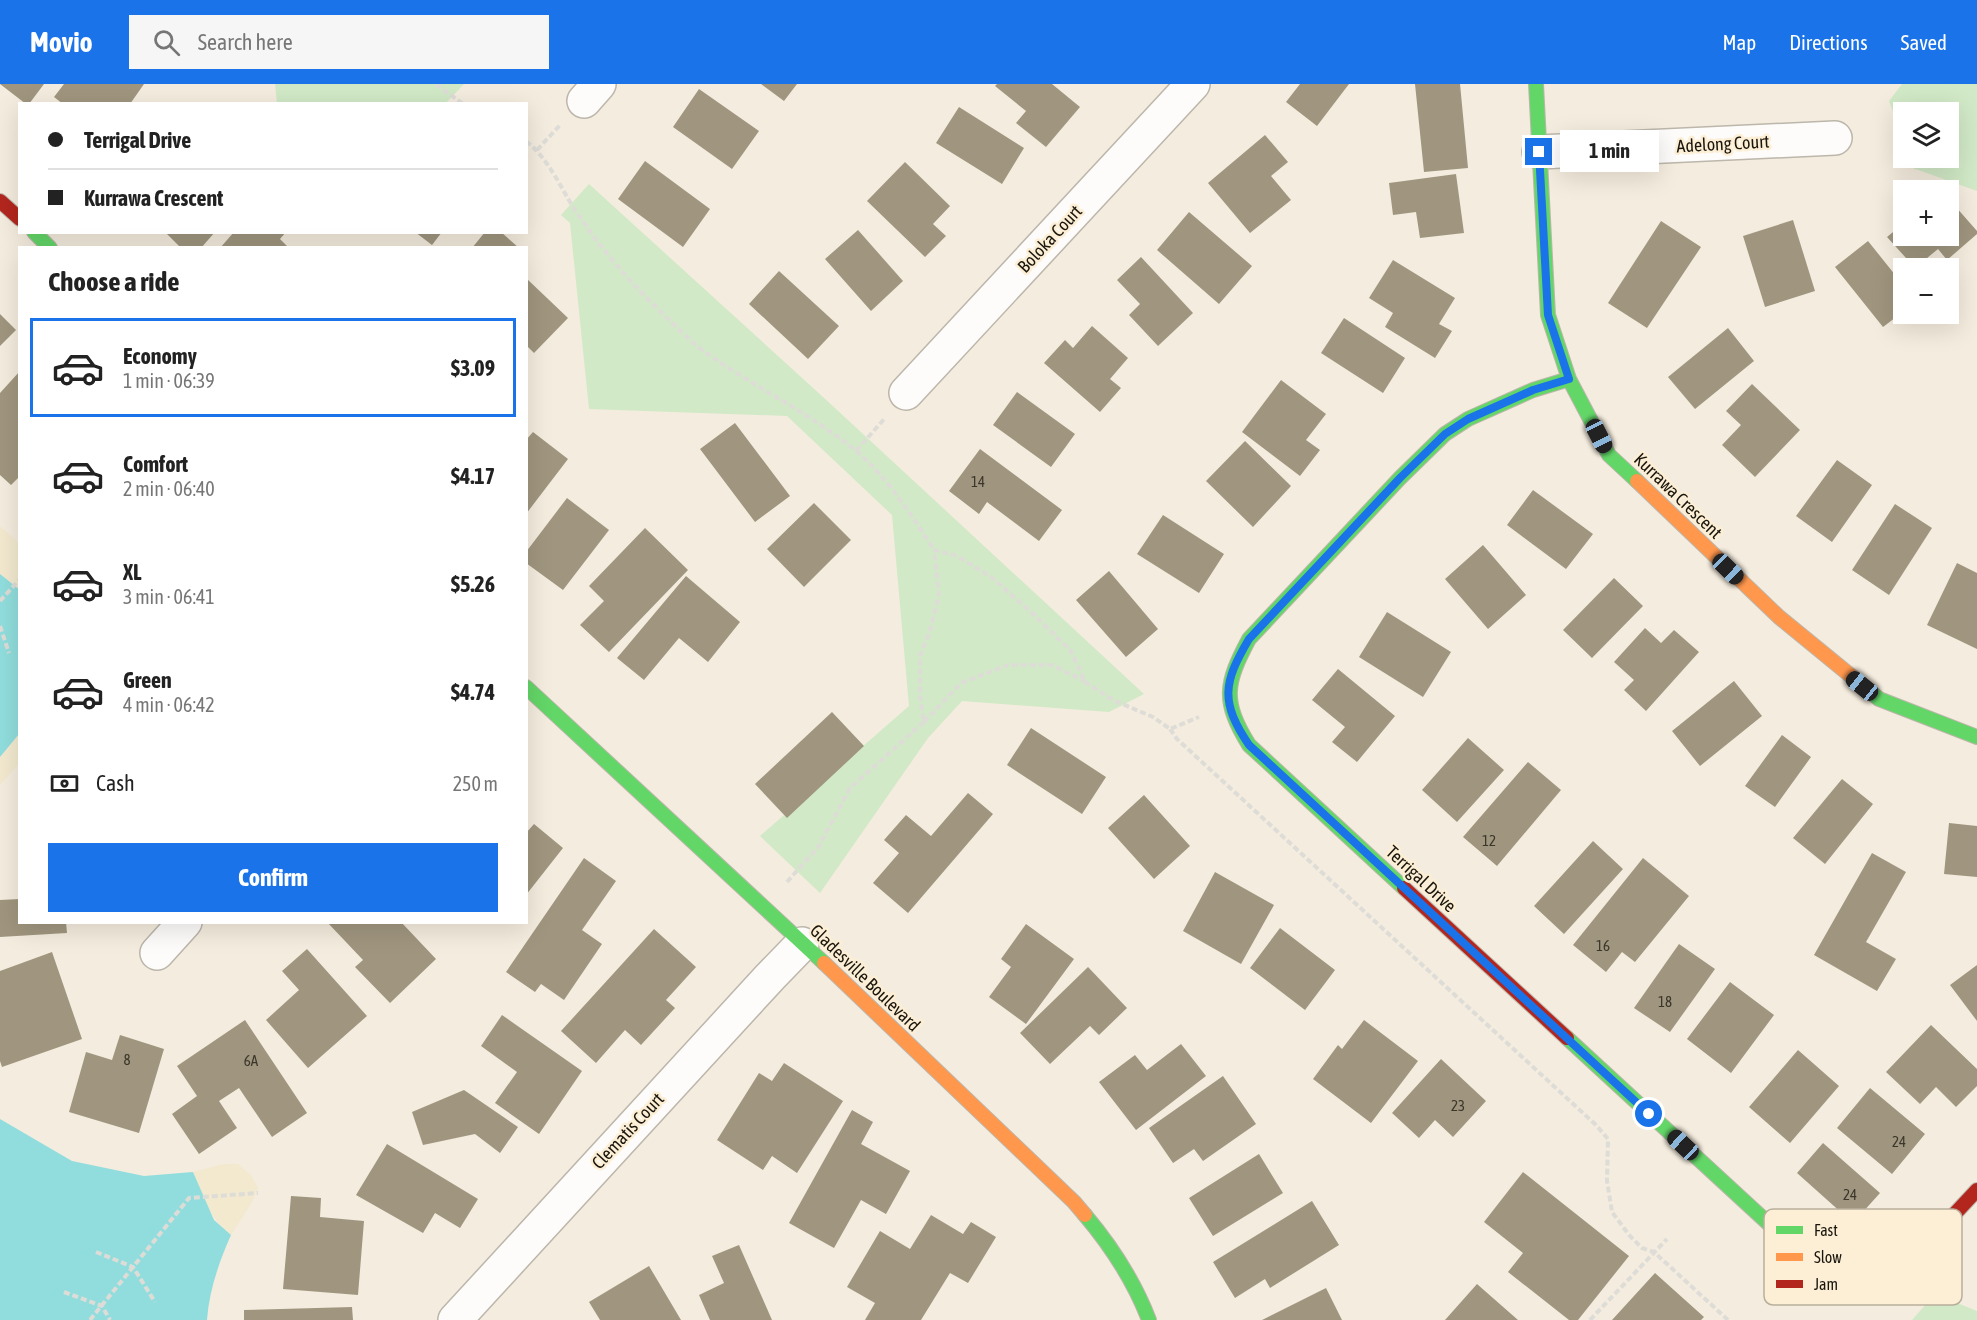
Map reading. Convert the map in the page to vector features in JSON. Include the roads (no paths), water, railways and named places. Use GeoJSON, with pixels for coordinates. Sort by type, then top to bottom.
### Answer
{"type":"FeatureCollection","features":[{"type":"Feature","properties":{"kind":"street","name":"Boloka Court"},"geometry":{"type":"LineString","coordinates":[[906,393],[1193,84]]}},
{"type":"Feature","properties":{"kind":"street","name":"Kurrawa Crescent"},"geometry":{"type":"LineString","coordinates":[[1536,84],[1548,315],[1569,379],[1609,455],[1779,617],[1878,699],[1977,736]]}},
{"type":"Feature","properties":{"kind":"street","name":"Adelong Court"},"geometry":{"type":"LineString","coordinates":[[1539,152],[1835,138]]}},
{"type":"Feature","properties":{"kind":"street"},"geometry":{"type":"LineString","coordinates":[[0,201],[18,217]]}},
{"type":"Feature","properties":{"kind":"street"},"geometry":{"type":"LineString","coordinates":[[36,234],[49,246]]}},
{"type":"Feature","properties":{"kind":"street","name":"Terrigal Drive"},"geometry":{"type":"LineString","coordinates":[[1569,379],[1533,390],[1468,419],[1445,434],[1400,478],[1249,639],[1233,667],[1228,687],[1229,705],[1236,726],[1249,745],[1764,1219]]}},
{"type":"Feature","properties":{"kind":"street","name":"Gladesville Boulevard"},"geometry":{"type":"LineString","coordinates":[[528,689],[765,907],[1074,1202],[1110,1248],[1128,1277],[1149,1320]]}},
{"type":"Feature","properties":{"kind":"street"},"geometry":{"type":"LineString","coordinates":[[157,953],[183,924]]}},
{"type":"Feature","properties":{"kind":"street","name":"Clematis Court"},"geometry":{"type":"LineString","coordinates":[[455,1320],[802,944]]}},
{"type":"Feature","properties":{"kind":"street","name":"Terrigal Drive"},"geometry":{"type":"LineString","coordinates":[[1959,1209],[1977,1190]]}},
{"type":"Feature","properties":{"kind":"water"},"geometry":{"type":"Polygon","coordinates":[[[0,574],[18,588],[18,735],[0,757],[0,574]]]}},
{"type":"Feature","properties":{"kind":"water"},"geometry":{"type":"Polygon","coordinates":[[[0,1119],[72,1161],[144,1176],[193,1172],[214,1220],[231,1235],[215,1277],[207,1320],[0,1320],[0,1119]]]}}]}
